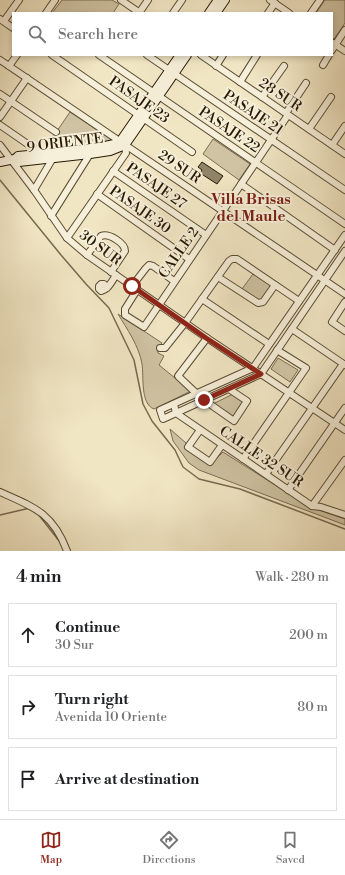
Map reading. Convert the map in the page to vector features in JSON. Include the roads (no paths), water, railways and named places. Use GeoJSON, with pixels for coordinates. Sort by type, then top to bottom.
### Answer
{"type":"FeatureCollection","features":[{"type":"Feature","properties":{"kind":"street"},"geometry":{"type":"LineString","coordinates":[[12,27],[2,20],[19,0]]}},
{"type":"Feature","properties":{"kind":"street"},"geometry":{"type":"LineString","coordinates":[[47,12],[55,0]]}},
{"type":"Feature","properties":{"kind":"street"},"geometry":{"type":"LineString","coordinates":[[121,0],[138,12]]}},
{"type":"Feature","properties":{"kind":"street"},"geometry":{"type":"LineString","coordinates":[[140,12],[148,0]]}},
{"type":"Feature","properties":{"kind":"street"},"geometry":{"type":"LineString","coordinates":[[174,12],[182,0]]}},
{"type":"Feature","properties":{"kind":"street"},"geometry":{"type":"LineString","coordinates":[[210,12],[218,0]]}},
{"type":"Feature","properties":{"kind":"street"},"geometry":{"type":"LineString","coordinates":[[217,12],[225,0]]}},
{"type":"Feature","properties":{"kind":"street"},"geometry":{"type":"LineString","coordinates":[[312,12],[320,0]]}},
{"type":"Feature","properties":{"kind":"street"},"geometry":{"type":"LineString","coordinates":[[268,12],[273,1],[288,12]]}},
{"type":"Feature","properties":{"kind":"street"},"geometry":{"type":"LineString","coordinates":[[345,30],[333,46],[345,51]]}},
{"type":"Feature","properties":{"kind":"street"},"geometry":{"type":"LineString","coordinates":[[9,66],[16,56]]}},
{"type":"Feature","properties":{"kind":"street","name":"PASAJE 23"},"geometry":{"type":"LineString","coordinates":[[53,56],[192,152]]}},
{"type":"Feature","properties":{"kind":"street","name":"PASAJE 22"},"geometry":{"type":"LineString","coordinates":[[100,56],[345,224]]}},
{"type":"Feature","properties":{"kind":"street","name":"PASAJE 21"},"geometry":{"type":"LineString","coordinates":[[148,56],[345,190]]}},
{"type":"Feature","properties":{"kind":"street"},"geometry":{"type":"LineString","coordinates":[[172,72],[180,56]]}},
{"type":"Feature","properties":{"kind":"street"},"geometry":{"type":"LineString","coordinates":[[67,238],[126,153],[123,143],[172,72],[186,56]]}},
{"type":"Feature","properties":{"kind":"street","name":"28 SUR"},"geometry":{"type":"LineString","coordinates":[[202,56],[345,154]]}},
{"type":"Feature","properties":{"kind":"street"},"geometry":{"type":"LineString","coordinates":[[216,66],[222,56]]}},
{"type":"Feature","properties":{"kind":"street"},"geometry":{"type":"LineString","coordinates":[[240,82],[256,56]]}},
{"type":"Feature","properties":{"kind":"street"},"geometry":{"type":"LineString","coordinates":[[323,64],[328,56]]}},
{"type":"Feature","properties":{"kind":"street","name":"29 SUR"},"geometry":{"type":"LineString","coordinates":[[0,60],[345,294]]}},
{"type":"Feature","properties":{"kind":"street"},"geometry":{"type":"LineString","coordinates":[[262,97],[284,66]]}},
{"type":"Feature","properties":{"kind":"street"},"geometry":{"type":"LineString","coordinates":[[0,117],[27,78]]}},
{"type":"Feature","properties":{"kind":"street","name":"CALLE 2"},"geometry":{"type":"LineString","coordinates":[[135,288],[124,312],[125,315],[144,327],[158,304],[271,140],[306,83]]}},
{"type":"Feature","properties":{"kind":"street"},"geometry":{"type":"LineString","coordinates":[[0,94],[56,132]]}},
{"type":"Feature","properties":{"kind":"street"},"geometry":{"type":"LineString","coordinates":[[309,129],[331,97]]}},
{"type":"Feature","properties":{"kind":"street"},"geometry":{"type":"LineString","coordinates":[[0,125],[42,154]]}},
{"type":"Feature","properties":{"kind":"street"},"geometry":{"type":"LineString","coordinates":[[332,145],[345,126]]}},
{"type":"Feature","properties":{"kind":"street","name":"9 ORIENTE"},"geometry":{"type":"LineString","coordinates":[[13,160],[18,156],[109,146],[123,143]]}},
{"type":"Feature","properties":{"kind":"street","name":"9 ORIENTE"},"geometry":{"type":"LineString","coordinates":[[13,160],[19,162],[110,151],[123,143]]}},
{"type":"Feature","properties":{"kind":"street","name":"30 SUR"},"geometry":{"type":"LineString","coordinates":[[0,145],[13,160],[67,238],[87,256],[206,338],[345,430]]}},
{"type":"Feature","properties":{"kind":"street"},"geometry":{"type":"LineString","coordinates":[[51,216],[90,154]]}},
{"type":"Feature","properties":{"kind":"street"},"geometry":{"type":"LineString","coordinates":[[34,190],[53,158]]}},
{"type":"Feature","properties":{"kind":"street"},"geometry":{"type":"LineString","coordinates":[[0,162],[13,160]]}},
{"type":"Feature","properties":{"kind":"street","name":"PASAJE 27"},"geometry":{"type":"LineString","coordinates":[[113,171],[206,235]]}},
{"type":"Feature","properties":{"kind":"street"},"geometry":{"type":"LineString","coordinates":[[241,184],[335,250]]}},
{"type":"Feature","properties":{"kind":"street","name":"PASAJE 30"},"geometry":{"type":"LineString","coordinates":[[97,194],[189,259]]}},
{"type":"Feature","properties":{"kind":"street"},"geometry":{"type":"LineString","coordinates":[[87,256],[104,234],[108,235],[125,248],[125,251],[107,288]]}},
{"type":"Feature","properties":{"kind":"street"},"geometry":{"type":"LineString","coordinates":[[344,254],[261,374],[163,419],[160,410],[253,368],[345,235]]}},
{"type":"Feature","properties":{"kind":"street"},"geometry":{"type":"LineString","coordinates":[[160,348],[165,348],[185,323],[228,262],[232,259],[237,259],[299,301]]}},
{"type":"Feature","properties":{"kind":"street"},"geometry":{"type":"LineString","coordinates":[[135,288],[149,265],[153,266],[174,281]]}},
{"type":"Feature","properties":{"kind":"street"},"geometry":{"type":"LineString","coordinates":[[218,277],[258,303],[263,302],[275,285]]}},
{"type":"Feature","properties":{"kind":"street"},"geometry":{"type":"LineString","coordinates":[[202,299],[270,344]]}},
{"type":"Feature","properties":{"kind":"street"},"geometry":{"type":"LineString","coordinates":[[345,302],[332,322],[345,331]]}},
{"type":"Feature","properties":{"kind":"street"},"geometry":{"type":"LineString","coordinates":[[266,474],[344,364],[292,329]]}},
{"type":"Feature","properties":{"kind":"street"},"geometry":{"type":"LineString","coordinates":[[197,394],[178,376],[206,338]]}},
{"type":"Feature","properties":{"kind":"street"},"geometry":{"type":"LineString","coordinates":[[243,459],[306,368],[277,350]]}},
{"type":"Feature","properties":{"kind":"street"},"geometry":{"type":"LineString","coordinates":[[204,400],[234,421],[247,401],[228,389]]}},
{"type":"Feature","properties":{"kind":"street"},"geometry":{"type":"LineString","coordinates":[[174,404],[176,413]]}},
{"type":"Feature","properties":{"kind":"street"},"geometry":{"type":"LineString","coordinates":[[288,490],[345,408]]}},
{"type":"Feature","properties":{"kind":"street","name":"CALLE 32 SUR"},"geometry":{"type":"LineString","coordinates":[[176,413],[312,506],[343,514]]}},
{"type":"Feature","properties":{"kind":"street"},"geometry":{"type":"LineString","coordinates":[[200,430],[188,447],[210,462],[222,445]]}},
{"type":"Feature","properties":{"kind":"street"},"geometry":{"type":"LineString","coordinates":[[312,506],[345,460]]}},
{"type":"Feature","properties":{"kind":"street"},"geometry":{"type":"LineString","coordinates":[[0,492],[36,508],[45,515],[54,528],[66,551]]}},
{"type":"Feature","properties":{"kind":"street"},"geometry":{"type":"LineString","coordinates":[[343,514],[345,507]]}},
{"type":"Feature","properties":{"kind":"waterway"},"geometry":{"type":"LineString","coordinates":[[0,180],[61,255],[109,308],[134,360],[143,404],[152,421],[175,450],[183,467],[199,479],[240,489],[345,529]]}},
{"type":"Feature","properties":{"kind":"waterway"},"geometry":{"type":"LineString","coordinates":[[0,515],[30,508]]}},
{"type":"Feature","properties":{"kind":"waterway"},"geometry":{"type":"LineString","coordinates":[[38,514],[60,542]]}},
{"type":"Feature","properties":{"kind":"district","name":"Villa Brisas del Maule"},"geometry":{"type":"Point","coordinates":[251,208]}}]}
